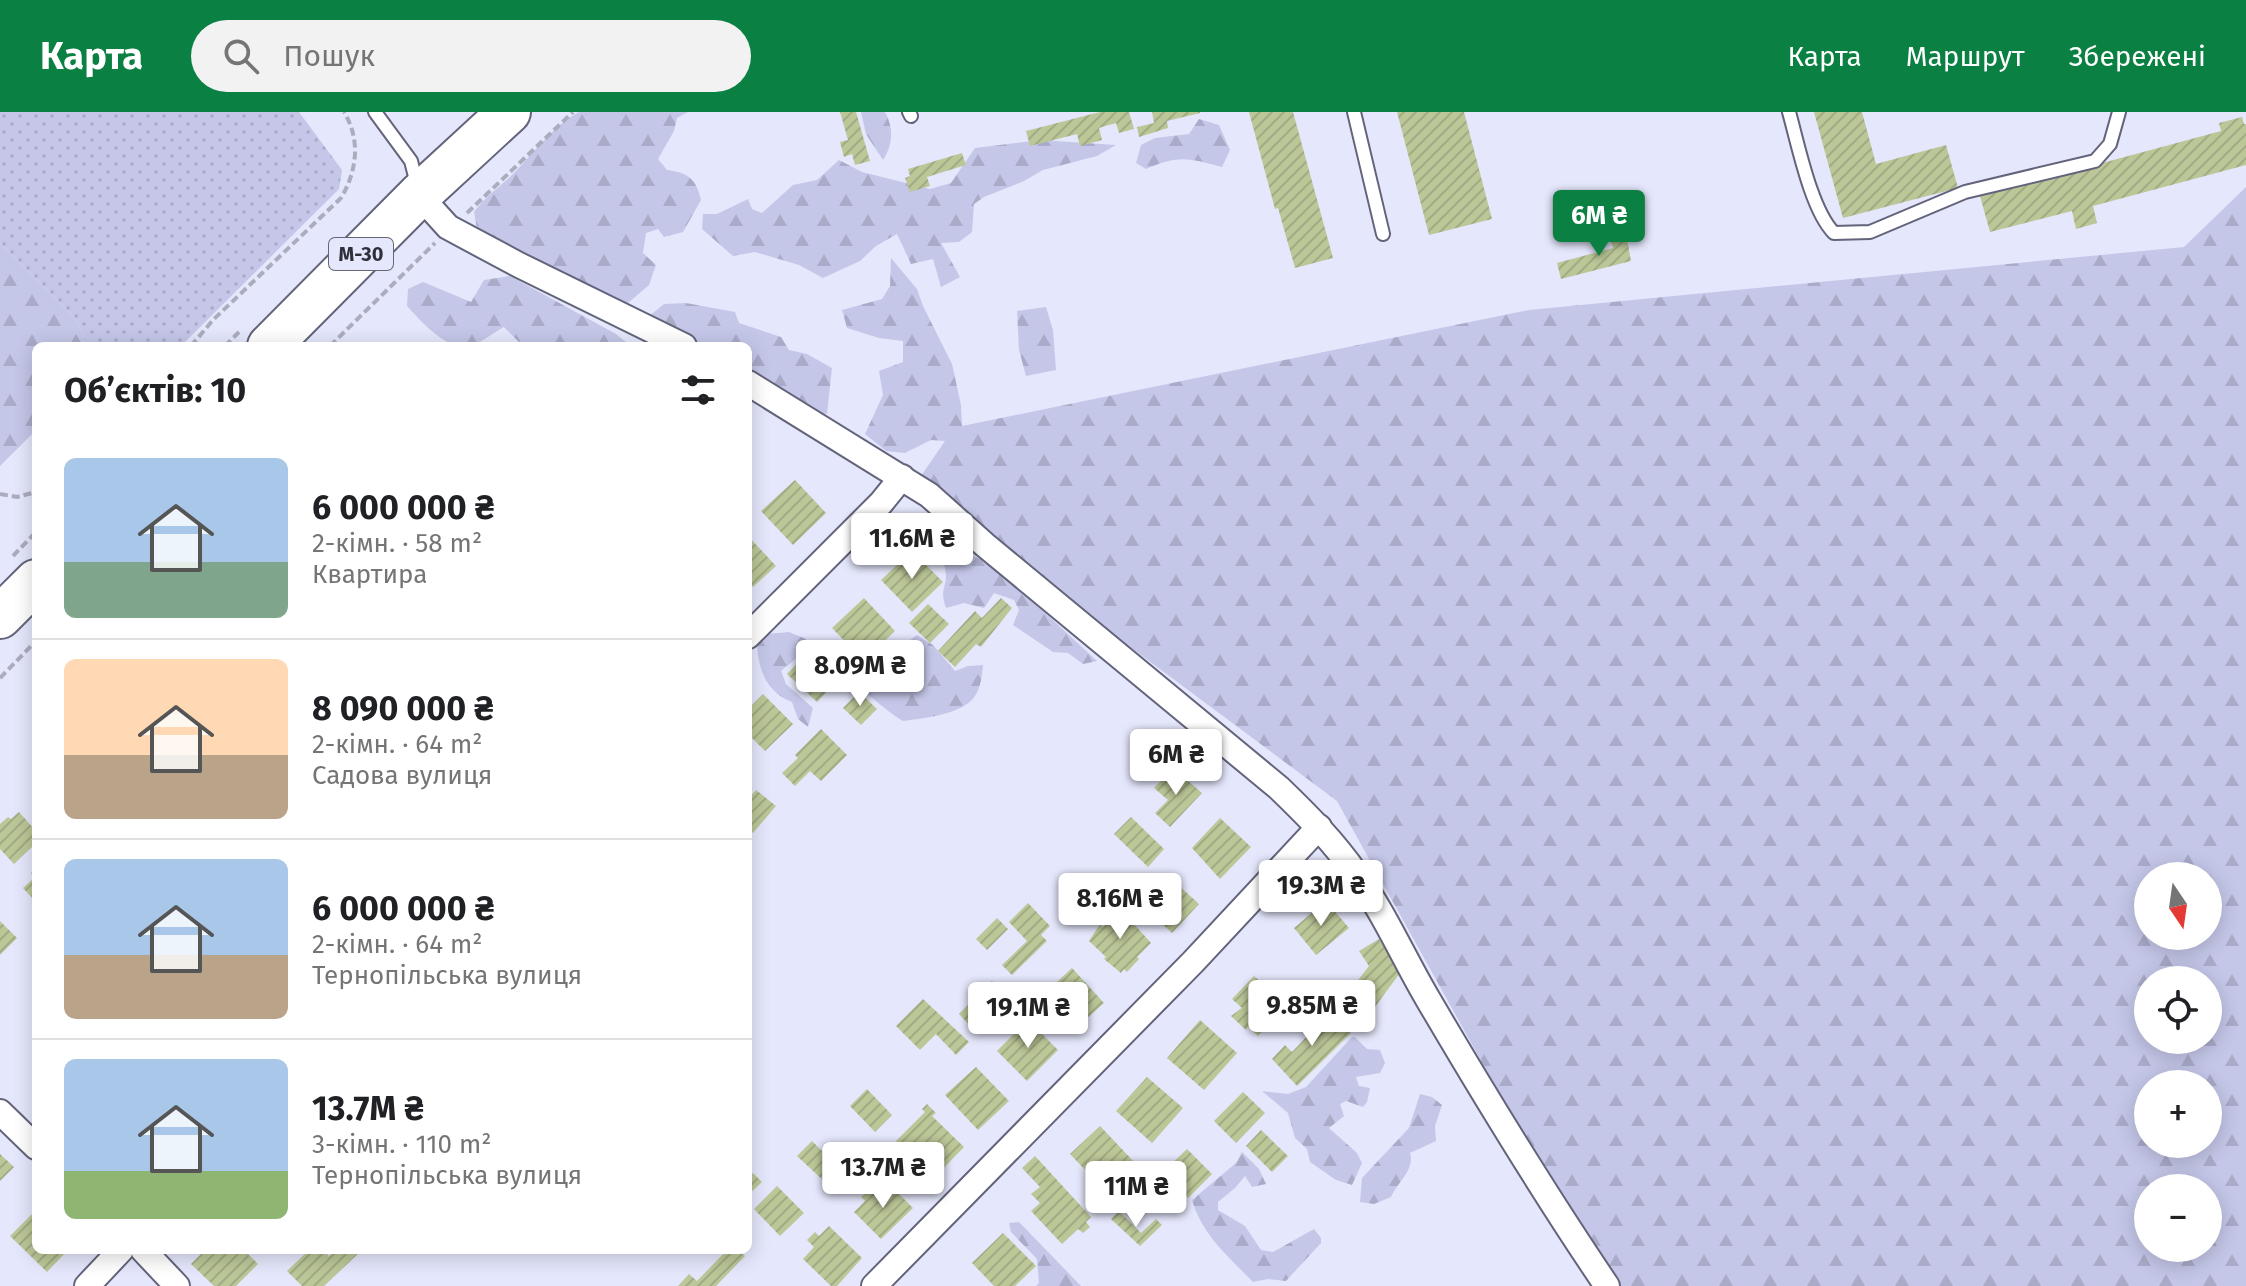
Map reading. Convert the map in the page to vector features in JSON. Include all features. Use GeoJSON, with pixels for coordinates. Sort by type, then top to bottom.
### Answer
{"type":"FeatureCollection","features":[{"type":"Feature","properties":{"kind":"highway","name":"М-30"},"geometry":{"type":"LineString","coordinates":[[273,342],[419,195],[509,112]]}},
{"type":"Feature","properties":{"kind":"highway"},"geometry":{"type":"LineString","coordinates":[[0,617],[22,570]]}},
{"type":"Feature","properties":{"kind":"street"},"geometry":{"type":"LineString","coordinates":[[419,195],[448,227],[676,342]]}},
{"type":"Feature","properties":{"kind":"street"},"geometry":{"type":"LineString","coordinates":[[752,386],[929,495],[1267,778],[1319,827],[1357,875],[1426,997],[1552,1204],[1607,1286]]}},
{"type":"Feature","properties":{"kind":"street"},"geometry":{"type":"LineString","coordinates":[[752,632],[881,503],[902,477]]}},
{"type":"Feature","properties":{"kind":"street"},"geometry":{"type":"LineString","coordinates":[[874,1286],[1193,962],[1319,827]]}},
{"type":"Feature","properties":{"kind":"street"},"geometry":{"type":"LineString","coordinates":[[0,1112],[32,1143]]}},
{"type":"Feature","properties":{"kind":"street"},"geometry":{"type":"LineString","coordinates":[[87,1286],[117,1254]]}},
{"type":"Feature","properties":{"kind":"street"},"geometry":{"type":"LineString","coordinates":[[147,1254],[177,1286]]}},
{"type":"Feature","properties":{"kind":"lane"},"geometry":{"type":"LineString","coordinates":[[375,112],[411,161],[419,195]]}},
{"type":"Feature","properties":{"kind":"lane"},"geometry":{"type":"LineString","coordinates":[[1354,112],[1383,234]]}},
{"type":"Feature","properties":{"kind":"lane"},"geometry":{"type":"LineString","coordinates":[[1789,112],[1824,222],[1834,233],[1870,232],[1965,192],[2095,161],[2110,144],[2119,112]]}},
{"type":"Feature","properties":{"kind":"path"},"geometry":{"type":"LineString","coordinates":[[194,342],[213,320],[341,198],[351,180],[355,159],[354,136],[344,112]]}},
{"type":"Feature","properties":{"kind":"path"},"geometry":{"type":"LineString","coordinates":[[0,494],[17,497],[32,493]]}},
{"type":"Feature","properties":{"kind":"path"},"geometry":{"type":"LineString","coordinates":[[22,570],[32,543]]}},
{"type":"Feature","properties":{"kind":"path"},"geometry":{"type":"LineString","coordinates":[[0,678],[32,645]]}},
{"type":"Feature","properties":{"kind":"green space"},"geometry":{"type":"Polygon","coordinates":[[[0,112],[299,112],[342,170],[339,189],[185,342],[86,342],[75,318],[0,243],[0,112]]]}},
{"type":"Feature","properties":{"kind":"green space"},"geometry":{"type":"Polygon","coordinates":[[[579,112],[688,112],[677,118],[674,131],[658,159],[667,170],[690,178],[697,186],[701,200],[683,232],[664,237],[658,229],[646,233],[643,253],[656,265],[649,285],[621,309],[479,240],[474,212],[552,132],[579,112]]]}},
{"type":"Feature","properties":{"kind":"green space"},"geometry":{"type":"Polygon","coordinates":[[[861,112],[885,112],[888,118],[891,136],[883,160],[866,134],[861,112]]]}},
{"type":"Feature","properties":{"kind":"green space"},"geometry":{"type":"Polygon","coordinates":[[[1199,119],[1219,125],[1230,150],[1222,167],[1183,159],[1146,169],[1136,163],[1141,145],[1155,138],[1189,134],[1199,119]]]}},
{"type":"Feature","properties":{"kind":"green space"},"geometry":{"type":"Polygon","coordinates":[[[1040,140],[1116,145],[1097,156],[1043,170],[974,204],[972,232],[959,242],[941,243],[960,277],[941,287],[933,259],[911,264],[897,234],[876,246],[860,261],[823,278],[799,265],[755,252],[733,256],[702,229],[703,214],[717,214],[748,199],[752,209],[762,213],[793,185],[817,180],[839,160],[862,172],[930,189],[951,183],[975,148],[1040,140]]]}},
{"type":"Feature","properties":{"kind":"green space"},"geometry":{"type":"Polygon","coordinates":[[[2246,187],[2246,1286],[1617,1286],[1557,1198],[1337,801],[914,486],[945,441],[931,440],[905,453],[886,451],[865,434],[883,395],[879,371],[903,362],[903,341],[879,338],[847,328],[842,310],[882,299],[890,286],[891,258],[917,289],[952,364],[962,426],[1529,310],[2184,247],[2246,187]]]}},
{"type":"Feature","properties":{"kind":"green space"},"geometry":{"type":"Polygon","coordinates":[[[0,243],[75,318],[86,342],[32,342],[32,434],[0,466],[0,243]]]}},
{"type":"Feature","properties":{"kind":"green space"},"geometry":{"type":"Polygon","coordinates":[[[510,276],[626,342],[519,342],[504,327],[480,342],[448,342],[435,334],[407,306],[408,289],[423,282],[471,302],[484,280],[510,276]]]}},
{"type":"Feature","properties":{"kind":"green space"},"geometry":{"type":"Polygon","coordinates":[[[686,303],[735,312],[739,323],[781,337],[789,350],[807,354],[832,368],[827,414],[808,413],[752,385],[752,342],[671,342],[648,317],[664,304],[686,303]]]}},
{"type":"Feature","properties":{"kind":"green space"},"geometry":{"type":"Polygon","coordinates":[[[1046,307],[1053,330],[1056,370],[1026,376],[1019,350],[1017,311],[1046,307]]]}},
{"type":"Feature","properties":{"kind":"green space"},"geometry":{"type":"Polygon","coordinates":[[[913,513],[928,519],[954,540],[959,549],[980,559],[996,562],[1016,578],[1029,598],[1097,661],[1083,664],[1068,653],[1053,652],[1013,625],[1019,610],[1014,600],[994,593],[984,608],[964,603],[946,608],[943,594],[946,576],[941,560],[927,552],[894,549],[890,544],[886,518],[913,513]]]}},
{"type":"Feature","properties":{"kind":"green space"},"geometry":{"type":"Polygon","coordinates":[[[789,632],[806,639],[806,644],[798,657],[781,671],[786,684],[813,708],[808,727],[798,719],[792,702],[770,686],[759,662],[757,643],[767,634],[789,632]]]}},
{"type":"Feature","properties":{"kind":"green space"},"geometry":{"type":"Polygon","coordinates":[[[917,635],[933,645],[955,671],[983,665],[982,677],[975,696],[961,708],[903,721],[853,683],[860,675],[879,666],[912,680],[922,672],[923,657],[904,650],[906,643],[917,635]]]}},
{"type":"Feature","properties":{"kind":"green space"},"geometry":{"type":"Polygon","coordinates":[[[1352,1037],[1367,1049],[1380,1050],[1385,1063],[1380,1073],[1356,1077],[1359,1086],[1370,1088],[1367,1102],[1363,1107],[1346,1101],[1340,1104],[1344,1116],[1329,1128],[1357,1153],[1362,1163],[1352,1185],[1336,1180],[1310,1162],[1307,1149],[1295,1138],[1288,1113],[1262,1091],[1288,1094],[1306,1087],[1352,1037]]]}},
{"type":"Feature","properties":{"kind":"green space"},"geometry":{"type":"Polygon","coordinates":[[[1420,1094],[1432,1097],[1442,1105],[1435,1126],[1436,1141],[1410,1153],[1408,1170],[1391,1197],[1374,1204],[1360,1202],[1362,1178],[1409,1128],[1420,1094]]]}},
{"type":"Feature","properties":{"kind":"green space"},"geometry":{"type":"Polygon","coordinates":[[[1242,1152],[1259,1169],[1266,1184],[1252,1187],[1245,1176],[1218,1202],[1218,1210],[1245,1226],[1261,1250],[1273,1252],[1314,1229],[1321,1238],[1321,1243],[1286,1281],[1268,1279],[1253,1282],[1209,1235],[1192,1200],[1236,1163],[1242,1152]]]}},
{"type":"Feature","properties":{"kind":"green space"},"geometry":{"type":"Polygon","coordinates":[[[1019,1222],[1081,1286],[1036,1286],[1039,1283],[1037,1259],[1011,1232],[1009,1223],[1019,1222]]]}},
{"type":"Feature","properties":{"kind":"building"},"geometry":{"type":"Polygon","coordinates":[[[840,112],[856,112],[870,161],[855,165],[852,154],[844,157],[840,142],[848,140],[840,112]]]}},
{"type":"Feature","properties":{"kind":"building"},"geometry":{"type":"Polygon","coordinates":[[[1100,112],[1129,112],[1134,129],[1119,133],[1116,123],[1099,128],[1102,140],[1080,146],[1077,134],[1030,146],[1026,131],[1100,112]]]}},
{"type":"Feature","properties":{"kind":"building"},"geometry":{"type":"Polygon","coordinates":[[[1152,112],[1200,113],[1167,121],[1168,128],[1139,137],[1137,127],[1154,123],[1152,112]]]}},
{"type":"Feature","properties":{"kind":"building"},"geometry":{"type":"Polygon","coordinates":[[[1249,112],[1293,112],[1333,258],[1295,268],[1278,208],[1275,209],[1249,112]]]}},
{"type":"Feature","properties":{"kind":"building"},"geometry":{"type":"Polygon","coordinates":[[[1397,112],[1464,112],[1492,219],[1429,235],[1397,112]]]}},
{"type":"Feature","properties":{"kind":"building"},"geometry":{"type":"Polygon","coordinates":[[[1814,112],[1862,112],[1876,164],[1946,145],[1958,188],[1843,218],[1814,112]]]}},
{"type":"Feature","properties":{"kind":"building"},"geometry":{"type":"Polygon","coordinates":[[[2242,117],[2246,124],[2246,165],[2093,206],[2097,223],[2076,229],[2072,211],[1990,232],[1980,196],[2221,131],[2219,123],[2242,117]]]}},
{"type":"Feature","properties":{"kind":"building"},"geometry":{"type":"Polygon","coordinates":[[[962,153],[966,165],[927,177],[930,186],[910,192],[905,178],[910,176],[908,169],[962,153]]]}},
{"type":"Feature","properties":{"kind":"building"},"geometry":{"type":"Polygon","coordinates":[[[1625,228],[1631,261],[1561,279],[1557,263],[1613,248],[1609,233],[1625,228]]]}},
{"type":"Feature","properties":{"kind":"building"},"geometry":{"type":"Polygon","coordinates":[[[795,480],[826,513],[793,545],[761,511],[795,480]]]}},
{"type":"Feature","properties":{"kind":"building"},"geometry":{"type":"Polygon","coordinates":[[[752,540],[776,566],[752,586],[752,540]]]}},
{"type":"Feature","properties":{"kind":"building"},"geometry":{"type":"Polygon","coordinates":[[[912,551],[943,582],[912,612],[881,580],[912,551]]]}},
{"type":"Feature","properties":{"kind":"building"},"geometry":{"type":"Polygon","coordinates":[[[864,598],[895,631],[864,661],[832,628],[864,598]]]}},
{"type":"Feature","properties":{"kind":"building"},"geometry":{"type":"Polygon","coordinates":[[[1001,598],[1012,608],[981,647],[976,644],[955,667],[938,651],[975,611],[982,618],[1001,598]]]}},
{"type":"Feature","properties":{"kind":"building"},"geometry":{"type":"Polygon","coordinates":[[[928,604],[949,624],[930,643],[909,623],[928,604]]]}},
{"type":"Feature","properties":{"kind":"building"},"geometry":{"type":"Polygon","coordinates":[[[812,648],[842,676],[817,702],[787,674],[812,648]]]}},
{"type":"Feature","properties":{"kind":"building"},"geometry":{"type":"Polygon","coordinates":[[[910,652],[920,663],[907,676],[896,665],[910,652]]]}},
{"type":"Feature","properties":{"kind":"building"},"geometry":{"type":"Polygon","coordinates":[[[859,692],[877,709],[861,725],[843,708],[859,692]]]}},
{"type":"Feature","properties":{"kind":"building"},"geometry":{"type":"Polygon","coordinates":[[[763,694],[793,724],[765,751],[752,738],[752,705],[763,694]]]}},
{"type":"Feature","properties":{"kind":"building"},"geometry":{"type":"Polygon","coordinates":[[[821,729],[847,755],[821,781],[810,771],[795,786],[782,773],[821,729]]]}},
{"type":"Feature","properties":{"kind":"building"},"geometry":{"type":"Polygon","coordinates":[[[1173,768],[1202,793],[1170,827],[1155,813],[1168,800],[1154,788],[1173,768]]]}},
{"type":"Feature","properties":{"kind":"building"},"geometry":{"type":"Polygon","coordinates":[[[756,790],[776,806],[753,833],[752,832],[752,794],[756,790]]]}},
{"type":"Feature","properties":{"kind":"building"},"geometry":{"type":"Polygon","coordinates":[[[19,812],[32,827],[32,847],[14,864],[0,849],[0,824],[8,817],[11,819],[19,812]]]}},
{"type":"Feature","properties":{"kind":"building"},"geometry":{"type":"Polygon","coordinates":[[[1131,817],[1164,849],[1148,867],[1114,834],[1131,817]]]}},
{"type":"Feature","properties":{"kind":"building"},"geometry":{"type":"Polygon","coordinates":[[[1220,818],[1251,847],[1220,879],[1192,848],[1220,818]]]}},
{"type":"Feature","properties":{"kind":"building"},"geometry":{"type":"Polygon","coordinates":[[[1165,873],[1199,904],[1172,933],[1138,901],[1165,873]]]}},
{"type":"Feature","properties":{"kind":"building"},"geometry":{"type":"Polygon","coordinates":[[[32,880],[32,898],[23,888],[32,880]]]}},
{"type":"Feature","properties":{"kind":"building"},"geometry":{"type":"Polygon","coordinates":[[[1326,901],[1349,928],[1316,955],[1294,928],[1326,901]]]}},
{"type":"Feature","properties":{"kind":"building"},"geometry":{"type":"Polygon","coordinates":[[[1028,903],[1050,926],[1041,935],[1047,941],[1012,975],[1002,965],[1027,941],[1009,922],[1028,903]]]}},
{"type":"Feature","properties":{"kind":"building"},"geometry":{"type":"Polygon","coordinates":[[[1117,905],[1151,943],[1127,972],[1124,969],[1121,973],[1089,941],[1100,924],[1103,927],[1115,915],[1112,911],[1117,905]]]}},
{"type":"Feature","properties":{"kind":"building"},"geometry":{"type":"Polygon","coordinates":[[[997,918],[1008,929],[987,950],[976,939],[997,918]]]}},
{"type":"Feature","properties":{"kind":"building"},"geometry":{"type":"Polygon","coordinates":[[[0,921],[17,938],[0,955],[0,921]]]}},
{"type":"Feature","properties":{"kind":"building"},"geometry":{"type":"Polygon","coordinates":[[[1379,939],[1400,973],[1366,1019],[1342,1001],[1369,966],[1359,951],[1379,939]]]}},
{"type":"Feature","properties":{"kind":"building"},"geometry":{"type":"Polygon","coordinates":[[[1072,968],[1104,1003],[1075,1029],[1043,995],[1072,968]]]}},
{"type":"Feature","properties":{"kind":"building"},"geometry":{"type":"Polygon","coordinates":[[[1254,976],[1282,1001],[1274,1010],[1278,1014],[1258,1036],[1231,1016],[1242,1008],[1232,999],[1254,976]]]}},
{"type":"Feature","properties":{"kind":"building"},"geometry":{"type":"Polygon","coordinates":[[[992,981],[1006,994],[972,1028],[959,1014],[992,981]]]}},
{"type":"Feature","properties":{"kind":"building"},"geometry":{"type":"Polygon","coordinates":[[[923,999],[969,1042],[956,1055],[936,1034],[920,1050],[896,1026],[923,999]]]}},
{"type":"Feature","properties":{"kind":"building"},"geometry":{"type":"Polygon","coordinates":[[[1326,1009],[1351,1033],[1297,1086],[1272,1059],[1285,1045],[1292,1052],[1316,1027],[1312,1023],[1326,1009]]]}},
{"type":"Feature","properties":{"kind":"building"},"geometry":{"type":"Polygon","coordinates":[[[1028,1020],[1058,1050],[1027,1081],[997,1051],[1028,1020]]]}},
{"type":"Feature","properties":{"kind":"building"},"geometry":{"type":"Polygon","coordinates":[[[1200,1020],[1237,1053],[1204,1090],[1167,1058],[1200,1020]]]}},
{"type":"Feature","properties":{"kind":"building"},"geometry":{"type":"Polygon","coordinates":[[[976,1067],[1009,1101],[978,1130],[945,1095],[976,1067]]]}},
{"type":"Feature","properties":{"kind":"building"},"geometry":{"type":"Polygon","coordinates":[[[1147,1077],[1183,1108],[1152,1143],[1116,1111],[1147,1077]]]}},
{"type":"Feature","properties":{"kind":"building"},"geometry":{"type":"Polygon","coordinates":[[[867,1089],[892,1115],[875,1132],[850,1106],[867,1089]]]}},
{"type":"Feature","properties":{"kind":"building"},"geometry":{"type":"Polygon","coordinates":[[[1243,1092],[1265,1113],[1236,1143],[1214,1121],[1243,1092]]]}},
{"type":"Feature","properties":{"kind":"building"},"geometry":{"type":"Polygon","coordinates":[[[927,1104],[936,1113],[932,1116],[964,1147],[934,1178],[896,1141],[925,1112],[922,1109],[927,1104]]]}},
{"type":"Feature","properties":{"kind":"building"},"geometry":{"type":"Polygon","coordinates":[[[1100,1126],[1136,1164],[1106,1192],[1070,1154],[1100,1126]]]}},
{"type":"Feature","properties":{"kind":"building"},"geometry":{"type":"Polygon","coordinates":[[[1261,1130],[1288,1156],[1272,1172],[1246,1146],[1261,1130]]]}},
{"type":"Feature","properties":{"kind":"building"},"geometry":{"type":"Polygon","coordinates":[[[812,1141],[841,1170],[827,1184],[797,1156],[812,1141]]]}},
{"type":"Feature","properties":{"kind":"building"},"geometry":{"type":"Polygon","coordinates":[[[1187,1149],[1212,1174],[1188,1198],[1163,1172],[1187,1149]]]}},
{"type":"Feature","properties":{"kind":"building"},"geometry":{"type":"Polygon","coordinates":[[[0,1154],[14,1167],[0,1181],[0,1154]]]}},
{"type":"Feature","properties":{"kind":"building"},"geometry":{"type":"Polygon","coordinates":[[[1035,1156],[1091,1217],[1086,1222],[1090,1227],[1083,1233],[1078,1229],[1062,1244],[1031,1211],[1040,1203],[1031,1194],[1040,1187],[1022,1168],[1035,1156]]]}},
{"type":"Feature","properties":{"kind":"building"},"geometry":{"type":"Polygon","coordinates":[[[752,1174],[762,1182],[752,1191],[752,1174]]]}},
{"type":"Feature","properties":{"kind":"building"},"geometry":{"type":"Polygon","coordinates":[[[888,1183],[913,1208],[881,1239],[854,1212],[865,1201],[861,1197],[871,1188],[876,1195],[888,1183]]]}},
{"type":"Feature","properties":{"kind":"building"},"geometry":{"type":"Polygon","coordinates":[[[777,1186],[804,1213],[780,1236],[754,1209],[777,1186]]]}},
{"type":"Feature","properties":{"kind":"building"},"geometry":{"type":"Polygon","coordinates":[[[1119,1211],[1141,1233],[1156,1219],[1162,1225],[1140,1246],[1111,1219],[1119,1211]]]}},
{"type":"Feature","properties":{"kind":"building"},"geometry":{"type":"Polygon","coordinates":[[[32,1214],[32,1254],[64,1254],[47,1272],[10,1236],[32,1214]]]}},
{"type":"Feature","properties":{"kind":"building"},"geometry":{"type":"Polygon","coordinates":[[[829,1226],[862,1258],[837,1286],[831,1286],[803,1259],[814,1247],[807,1240],[815,1232],[819,1236],[829,1226]]]}},
{"type":"Feature","properties":{"kind":"building"},"geometry":{"type":"Polygon","coordinates":[[[1003,1233],[1036,1266],[1015,1286],[994,1286],[972,1263],[1003,1233]]]}},
{"type":"Feature","properties":{"kind":"building"},"geometry":{"type":"Polygon","coordinates":[[[201,1254],[248,1254],[258,1264],[236,1286],[214,1286],[191,1264],[201,1254]]]}},
{"type":"Feature","properties":{"kind":"building"},"geometry":{"type":"Polygon","coordinates":[[[305,1254],[358,1254],[324,1286],[302,1286],[287,1271],[305,1254]]]}},
{"type":"Feature","properties":{"kind":"building"},"geometry":{"type":"Polygon","coordinates":[[[723,1254],[745,1256],[716,1286],[678,1286],[689,1274],[697,1281],[723,1254]]]}}]}
